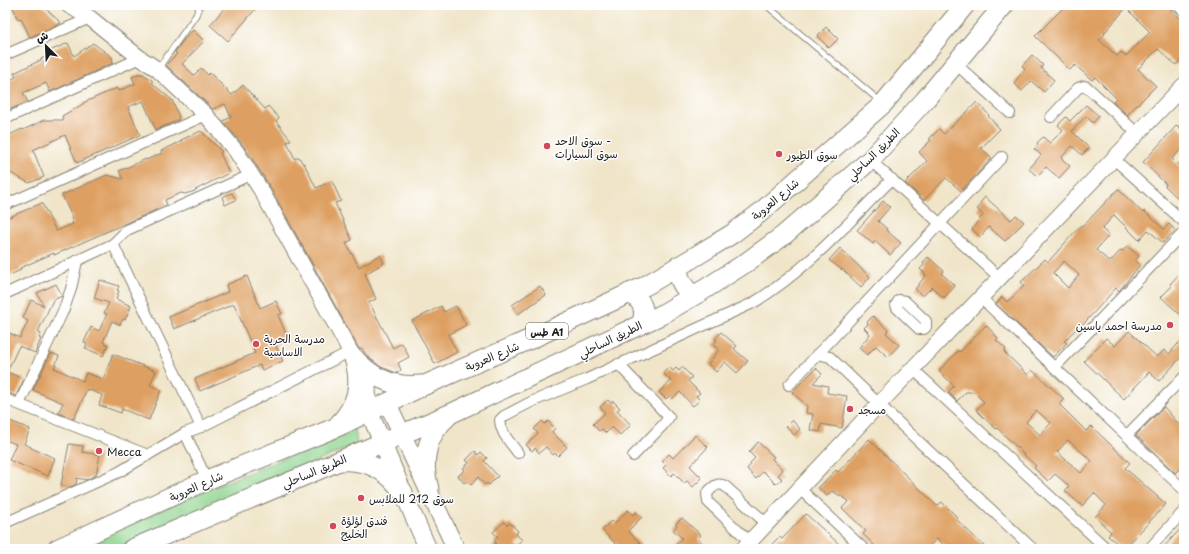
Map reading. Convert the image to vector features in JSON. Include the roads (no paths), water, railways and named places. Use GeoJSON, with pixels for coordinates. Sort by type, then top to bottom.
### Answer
{"type":"FeatureCollection","features":[{"type":"Feature","properties":{"kind":"highway","name":"شارع العروبة"},"geometry":{"type":"LineString","coordinates":[[57,549],[207,480],[337,427],[425,384],[533,338],[644,286],[732,234],[761,212],[883,104],[965,5]]}},
{"type":"Feature","properties":{"kind":"highway","name":"الطريق الساحلي"},"geometry":{"type":"LineString","coordinates":[[132,549],[152,545],[337,462],[452,413],[661,315],[747,262],[784,235],[870,160],[956,64],[1004,5]]}},
{"type":"Feature","properties":{"kind":"highway"},"geometry":{"type":"LineString","coordinates":[[678,266],[681,282],[688,292],[694,295]]}},
{"type":"Feature","properties":{"kind":"highway"},"geometry":{"type":"LineString","coordinates":[[629,293],[642,305],[644,315],[640,324]]}},
{"type":"Feature","properties":{"kind":"highway"},"geometry":{"type":"LineString","coordinates":[[352,354],[362,366],[380,379],[402,385],[425,384]]}},
{"type":"Feature","properties":{"kind":"highway"},"geometry":{"type":"LineString","coordinates":[[337,427],[346,418],[357,395],[358,370],[352,354]]}},
{"type":"Feature","properties":{"kind":"highway"},"geometry":{"type":"LineString","coordinates":[[429,489],[425,477],[425,453],[429,441],[435,431],[442,421],[452,413]]}},
{"type":"Feature","properties":{"kind":"highway"},"geometry":{"type":"LineString","coordinates":[[337,462],[356,462],[375,467],[391,478],[403,492]]}},
{"type":"Feature","properties":{"kind":"main road"},"geometry":{"type":"LineString","coordinates":[[387,402],[456,549]]}},
{"type":"Feature","properties":{"kind":"main road"},"geometry":{"type":"LineString","coordinates":[[369,411],[428,549]]}},
{"type":"Feature","properties":{"kind":"street"},"geometry":{"type":"LineString","coordinates":[[68,5],[90,18],[140,58],[157,69],[206,115],[236,151],[261,190],[352,354],[368,386],[387,402]]}},
{"type":"Feature","properties":{"kind":"street"},"geometry":{"type":"LineString","coordinates":[[1177,5],[1184,11]]}},
{"type":"Feature","properties":{"kind":"street"},"geometry":{"type":"LineString","coordinates":[[5,55],[90,18]]}},
{"type":"Feature","properties":{"kind":"street"},"geometry":{"type":"LineString","coordinates":[[5,119],[140,58]]}},
{"type":"Feature","properties":{"kind":"street"},"geometry":{"type":"LineString","coordinates":[[956,64],[1010,113]]}},
{"type":"Feature","properties":{"kind":"street"},"geometry":{"type":"LineString","coordinates":[[1051,117],[1078,88],[1084,86],[1087,87],[1138,134]]}},
{"type":"Feature","properties":{"kind":"street"},"geometry":{"type":"LineString","coordinates":[[766,524],[725,486],[720,484],[715,485],[707,493],[708,502],[746,546],[879,404],[1184,86]]}},
{"type":"Feature","properties":{"kind":"street"},"geometry":{"type":"LineString","coordinates":[[5,204],[206,115]]}},
{"type":"Feature","properties":{"kind":"street"},"geometry":{"type":"LineString","coordinates":[[788,385],[1002,157]]}},
{"type":"Feature","properties":{"kind":"street"},"geometry":{"type":"LineString","coordinates":[[1114,159],[1184,222]]}},
{"type":"Feature","properties":{"kind":"street"},"geometry":{"type":"LineString","coordinates":[[870,160],[1000,278]]}},
{"type":"Feature","properties":{"kind":"street"},"geometry":{"type":"LineString","coordinates":[[5,294],[113,244],[127,230],[250,174]]}},
{"type":"Feature","properties":{"kind":"street"},"geometry":{"type":"LineString","coordinates":[[518,453],[503,434],[500,427],[500,420],[504,416],[531,402],[753,303],[802,268],[892,180]]}},
{"type":"Feature","properties":{"kind":"street"},"geometry":{"type":"LineString","coordinates":[[1055,367],[1184,232]]}},
{"type":"Feature","properties":{"kind":"street"},"geometry":{"type":"LineString","coordinates":[[113,244],[201,427]]}},
{"type":"Feature","properties":{"kind":"street"},"geometry":{"type":"LineString","coordinates":[[19,404],[64,309],[71,289],[77,261]]}},
{"type":"Feature","properties":{"kind":"street"},"geometry":{"type":"LineString","coordinates":[[981,298],[1184,490]]}},
{"type":"Feature","properties":{"kind":"street"},"geometry":{"type":"LineString","coordinates":[[926,328],[940,341]]}},
{"type":"Feature","properties":{"kind":"street"},"geometry":{"type":"LineString","coordinates":[[5,523],[120,472],[185,433],[201,427],[352,354]]}},
{"type":"Feature","properties":{"kind":"street"},"geometry":{"type":"LineString","coordinates":[[817,354],[830,357],[1033,549]]}},
{"type":"Feature","properties":{"kind":"street"},"geometry":{"type":"LineString","coordinates":[[618,364],[669,417],[633,456]]}},
{"type":"Feature","properties":{"kind":"street"},"geometry":{"type":"LineString","coordinates":[[913,369],[1107,549]]}},
{"type":"Feature","properties":{"kind":"street"},"geometry":{"type":"LineString","coordinates":[[1127,435],[1184,377]]}},
{"type":"Feature","properties":{"kind":"street"},"geometry":{"type":"LineString","coordinates":[[368,386],[369,411]]}},
{"type":"Feature","properties":{"kind":"street"},"geometry":{"type":"LineString","coordinates":[[5,399],[148,455]]}},
{"type":"Feature","properties":{"kind":"street"},"geometry":{"type":"LineString","coordinates":[[185,433],[207,480]]}},
{"type":"Feature","properties":{"kind":"street"},"geometry":{"type":"LineString","coordinates":[[800,489],[864,549]]}},
{"type":"Feature","properties":{"kind":"street"},"geometry":{"type":"LineString","coordinates":[[1149,549],[1184,511]]}},
{"type":"Feature","properties":{"kind":"lane"},"geometry":{"type":"LineString","coordinates":[[157,69],[196,15],[200,5]]}},
{"type":"Feature","properties":{"kind":"lane"},"geometry":{"type":"LineString","coordinates":[[766,5],[883,104]]}},
{"type":"Feature","properties":{"kind":"place","name":"سوق الاحد - سوق السيارات"},"geometry":{"type":"Point","coordinates":[547,146]}},
{"type":"Feature","properties":{"kind":"place","name":"سوق الطيور"},"geometry":{"type":"Point","coordinates":[779,154]}},
{"type":"Feature","properties":{"kind":"place","name":"مدرسة احمد ياسين"},"geometry":{"type":"Point","coordinates":[1170,325]}},
{"type":"Feature","properties":{"kind":"place","name":"مدرسة الحرية الاساسية"},"geometry":{"type":"Point","coordinates":[256,344]}},
{"type":"Feature","properties":{"kind":"place","name":"مسجد"},"geometry":{"type":"Point","coordinates":[850,409]}},
{"type":"Feature","properties":{"kind":"place","name":"Mecca"},"geometry":{"type":"Point","coordinates":[99,451]}},
{"type":"Feature","properties":{"kind":"place","name":"سوق 212 للملابس"},"geometry":{"type":"Point","coordinates":[361,498]}},
{"type":"Feature","properties":{"kind":"place","name":"فندق لؤلؤة الخليج"},"geometry":{"type":"Point","coordinates":[333,526]}}]}
